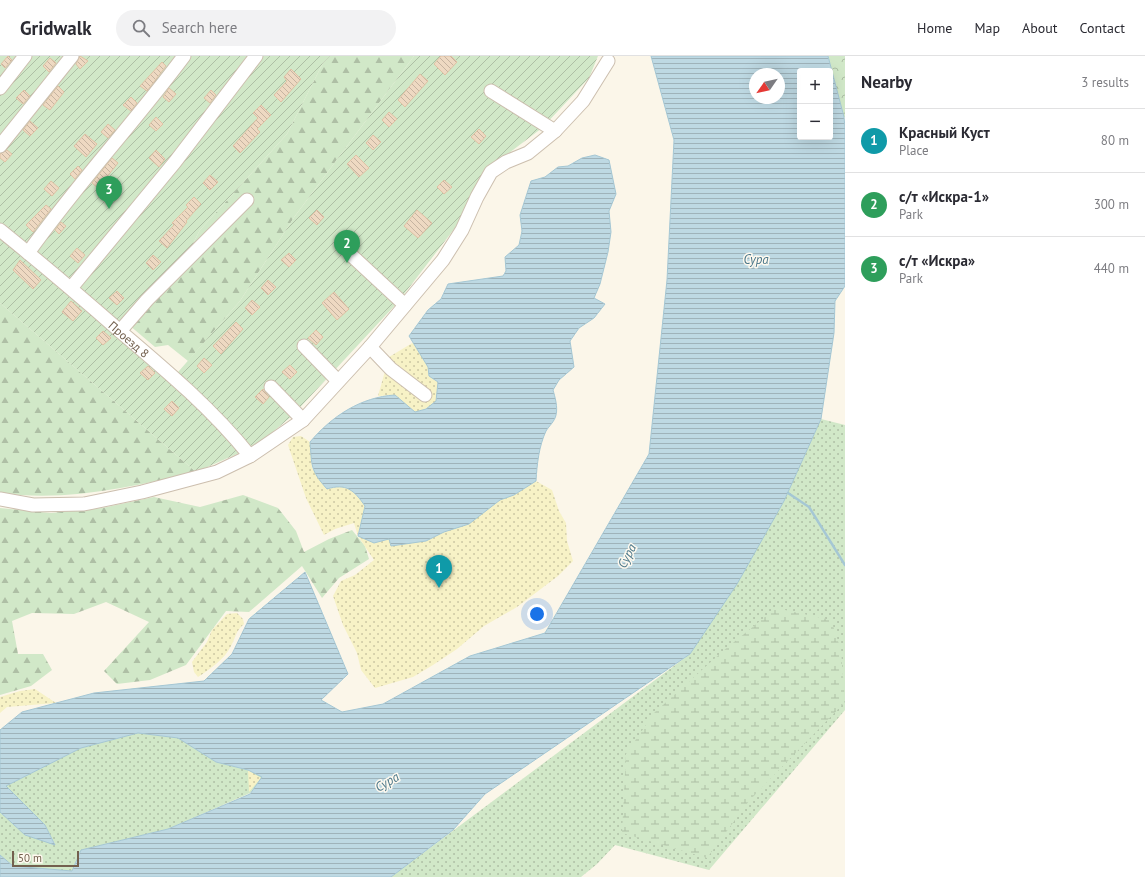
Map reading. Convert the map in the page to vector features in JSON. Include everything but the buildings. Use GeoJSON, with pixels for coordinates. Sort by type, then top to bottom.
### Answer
{"type":"FeatureCollection","features":[{"type":"Feature","properties":{"kind":"street"},"geometry":{"type":"LineString","coordinates":[[0,88],[25,56]]}},
{"type":"Feature","properties":{"kind":"street"},"geometry":{"type":"LineString","coordinates":[[0,146],[72,56]]}},
{"type":"Feature","properties":{"kind":"street"},"geometry":{"type":"LineString","coordinates":[[28,252],[63,205],[150,102],[184,56]]}},
{"type":"Feature","properties":{"kind":"street"},"geometry":{"type":"LineString","coordinates":[[71,288],[175,162],[256,56]]}},
{"type":"Feature","properties":{"kind":"street"},"geometry":{"type":"LineString","coordinates":[[0,499],[33,505],[84,504],[142,492],[217,472],[250,456],[303,420],[370,347],[443,260],[462,230],[477,197],[491,172],[506,162],[528,153],[555,131],[583,102],[608,61]]}},
{"type":"Feature","properties":{"kind":"street"},"geometry":{"type":"LineString","coordinates":[[491,91],[555,131]]}},
{"type":"Feature","properties":{"kind":"street"},"geometry":{"type":"LineString","coordinates":[[120,331],[146,300],[247,200]]}},
{"type":"Feature","properties":{"kind":"street","name":"Проезд 8"},"geometry":{"type":"LineString","coordinates":[[0,230],[71,288],[176,379],[230,430],[250,456]]}},
{"type":"Feature","properties":{"kind":"street"},"geometry":{"type":"LineString","coordinates":[[351,255],[405,305]]}},
{"type":"Feature","properties":{"kind":"street"},"geometry":{"type":"LineString","coordinates":[[304,346],[338,381]]}},
{"type":"Feature","properties":{"kind":"street"},"geometry":{"type":"LineString","coordinates":[[370,347],[391,369],[425,395]]}},
{"type":"Feature","properties":{"kind":"street"},"geometry":{"type":"LineString","coordinates":[[271,387],[303,420]]}},
{"type":"Feature","properties":{"kind":"green space"},"geometry":{"type":"Polygon","coordinates":[[[0,56],[330,56],[323,63],[287,134],[200,230],[187,255],[118,325],[172,379],[240,301],[295,216],[414,56],[598,56],[589,78],[542,128],[488,169],[458,224],[398,302],[292,416],[257,445],[196,472],[0,303],[0,56]]]}},
{"type":"Feature","properties":{"kind":"green space"},"geometry":{"type":"Polygon","coordinates":[[[330,56],[414,56],[295,216],[240,301],[188,361],[168,345],[155,347],[129,325],[175,278],[200,230],[287,134],[323,63],[330,56]]]}},
{"type":"Feature","properties":{"kind":"green space"},"geometry":{"type":"Polygon","coordinates":[[[828,56],[845,56],[845,117],[833,75],[833,68],[831,68],[828,56]]]}},
{"type":"Feature","properties":{"kind":"green space"},"geometry":{"type":"Polygon","coordinates":[[[0,303],[196,472],[99,492],[50,496],[0,493],[0,303]]]}},
{"type":"Feature","properties":{"kind":"green space"},"geometry":{"type":"Polygon","coordinates":[[[821,419],[845,425],[845,710],[709,870],[615,845],[597,864],[581,877],[391,877],[690,654],[796,474],[821,419]]]}},
{"type":"Feature","properties":{"kind":"green space"},"geometry":{"type":"Polygon","coordinates":[[[243,495],[278,508],[296,531],[304,552],[329,539],[352,530],[365,546],[369,559],[339,578],[322,598],[302,566],[249,612],[226,611],[186,665],[150,680],[117,684],[104,671],[149,622],[106,602],[74,614],[32,613],[12,621],[18,654],[43,654],[52,670],[31,686],[0,695],[0,508],[51,513],[102,508],[154,497],[200,507],[243,495]]]}},
{"type":"Feature","properties":{"kind":"green space"},"geometry":{"type":"Polygon","coordinates":[[[776,608],[831,620],[841,650],[845,702],[749,801],[707,858],[622,833],[626,754],[654,713],[723,651],[776,608]]]}},
{"type":"Feature","properties":{"kind":"green space"},"geometry":{"type":"Polygon","coordinates":[[[138,733],[178,738],[216,762],[248,770],[263,777],[250,793],[168,829],[81,850],[72,871],[13,866],[0,855],[0,812],[25,835],[55,844],[45,825],[6,786],[81,748],[138,733]]]}},
{"type":"Feature","properties":{"kind":"sand"},"geometry":{"type":"Polygon","coordinates":[[[414,342],[428,367],[429,376],[438,382],[436,401],[426,409],[415,412],[395,395],[378,396],[389,357],[414,342]]]}},
{"type":"Feature","properties":{"kind":"sand"},"geometry":{"type":"Polygon","coordinates":[[[301,436],[310,442],[312,468],[327,489],[339,487],[349,489],[365,506],[358,536],[354,523],[335,529],[324,535],[306,498],[288,445],[293,437],[301,436]]]}},
{"type":"Feature","properties":{"kind":"sand"},"geometry":{"type":"Polygon","coordinates":[[[536,481],[552,490],[559,511],[566,523],[567,541],[573,561],[558,576],[517,607],[484,626],[457,649],[433,665],[413,677],[375,688],[361,670],[357,653],[343,625],[333,596],[341,581],[355,575],[374,560],[358,536],[426,541],[484,511],[500,500],[514,495],[536,481]]]}},
{"type":"Feature","properties":{"kind":"sand"},"geometry":{"type":"Polygon","coordinates":[[[237,613],[243,619],[244,624],[237,632],[233,643],[225,656],[198,677],[194,672],[192,662],[207,642],[212,630],[227,614],[237,613]]]}},
{"type":"Feature","properties":{"kind":"sand"},"geometry":{"type":"Polygon","coordinates":[[[35,689],[56,703],[7,707],[0,713],[0,697],[20,691],[35,689]]]}},
{"type":"Feature","properties":{"kind":"sand"},"geometry":{"type":"Polygon","coordinates":[[[248,770],[261,778],[249,792],[248,770]]]}},
{"type":"Feature","properties":{"kind":"water","name":"Сура"},"geometry":{"type":"Polygon","coordinates":[[[651,56],[828,56],[831,68],[797,68],[797,140],[833,140],[833,75],[844,117],[845,128],[845,286],[835,301],[834,333],[821,419],[784,501],[737,584],[690,654],[485,794],[453,830],[391,877],[0,877],[0,855],[13,866],[72,871],[81,850],[168,829],[250,794],[262,777],[248,770],[216,762],[178,738],[138,733],[81,748],[6,786],[45,825],[55,845],[25,835],[0,812],[0,730],[22,712],[94,693],[204,681],[232,654],[249,619],[305,572],[348,674],[321,700],[342,712],[383,704],[470,656],[545,633],[649,454],[667,280],[674,140],[651,56]]]}},
{"type":"Feature","properties":{"kind":"water"},"geometry":{"type":"Polygon","coordinates":[[[595,155],[609,160],[616,194],[609,211],[611,232],[608,252],[600,284],[594,298],[605,304],[594,318],[579,328],[570,341],[574,367],[559,380],[553,390],[557,412],[546,431],[540,449],[536,481],[514,495],[500,500],[469,524],[444,532],[426,541],[391,546],[389,539],[374,543],[358,536],[365,506],[349,489],[334,487],[327,489],[317,477],[313,467],[310,442],[338,416],[359,404],[370,400],[395,395],[415,412],[426,409],[436,401],[438,382],[429,376],[428,367],[409,336],[428,310],[441,299],[448,284],[503,276],[506,271],[505,257],[519,245],[522,231],[520,215],[531,181],[545,177],[558,167],[568,166],[582,158],[595,155]]]}},
{"type":"Feature","properties":{"kind":"waterway"},"geometry":{"type":"LineString","coordinates":[[788,493],[809,507],[845,565]]}},
{"type":"Feature","properties":{"kind":"place","name":"с/т «Искра»"},"geometry":{"type":"Point","coordinates":[109,209]}},
{"type":"Feature","properties":{"kind":"place","name":"с/т «Искра-1»"},"geometry":{"type":"Point","coordinates":[347,263]}},
{"type":"Feature","properties":{"kind":"place","name":"Красный Куст"},"geometry":{"type":"Point","coordinates":[439,588]}}]}
